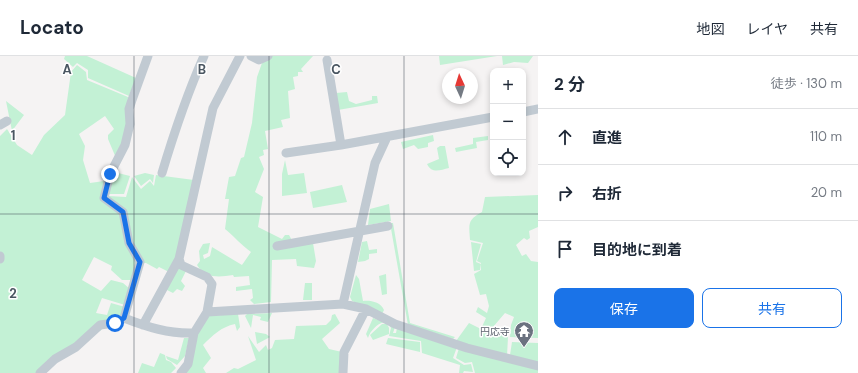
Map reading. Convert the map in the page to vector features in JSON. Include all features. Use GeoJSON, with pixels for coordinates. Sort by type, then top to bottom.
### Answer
{"type":"FeatureCollection","features":[{"type":"Feature","properties":{"kind":"street"},"geometry":{"type":"LineString","coordinates":[[40,373],[55,359],[76,347],[100,325],[115,323],[124,318],[140,262],[129,243],[123,212],[104,198],[110,174],[125,145],[130,124],[129,109],[148,56]]}},
{"type":"Feature","properties":{"kind":"street"},"geometry":{"type":"LineString","coordinates":[[162,173],[177,123],[204,56]]}},
{"type":"Feature","properties":{"kind":"street"},"geometry":{"type":"LineString","coordinates":[[142,325],[179,259],[213,108],[240,56]]}},
{"type":"Feature","properties":{"kind":"street"},"geometry":{"type":"LineString","coordinates":[[251,56],[259,60],[268,56]]}},
{"type":"Feature","properties":{"kind":"street"},"geometry":{"type":"LineString","coordinates":[[327,60],[341,145]]}},
{"type":"Feature","properties":{"kind":"street"},"geometry":{"type":"LineString","coordinates":[[526,111],[538,109]]}},
{"type":"Feature","properties":{"kind":"street"},"geometry":{"type":"LineString","coordinates":[[286,153],[341,145],[490,118]]}},
{"type":"Feature","properties":{"kind":"street"},"geometry":{"type":"LineString","coordinates":[[343,304],[375,163],[387,137]]}},
{"type":"Feature","properties":{"kind":"street"},"geometry":{"type":"LineString","coordinates":[[277,246],[388,226]]}},
{"type":"Feature","properties":{"kind":"street"},"geometry":{"type":"LineString","coordinates":[[179,259],[181,265],[207,277],[212,284],[207,312],[194,333],[188,364],[181,373]]}},
{"type":"Feature","properties":{"kind":"street"},"geometry":{"type":"LineString","coordinates":[[207,312],[343,304],[366,309],[394,324],[467,348],[538,366]]}},
{"type":"Feature","properties":{"kind":"street"},"geometry":{"type":"LineString","coordinates":[[343,373],[344,352],[366,309]]}},
{"type":"Feature","properties":{"kind":"street"},"geometry":{"type":"LineString","coordinates":[[124,318],[142,325],[176,334],[194,333]]}},
{"type":"Feature","properties":{"kind":"green space"},"geometry":{"type":"Polygon","coordinates":[[[65,56],[87,56],[136,78],[129,96],[88,78],[88,70],[77,63],[73,67],[64,59],[65,56]]]}},
{"type":"Feature","properties":{"kind":"green space"},"geometry":{"type":"Polygon","coordinates":[[[271,56],[313,56],[301,69],[303,72],[298,72],[298,76],[293,77],[295,89],[288,91],[290,118],[281,120],[283,127],[265,131],[268,149],[263,150],[264,155],[259,157],[264,169],[255,192],[263,197],[258,227],[282,239],[285,235],[289,235],[295,246],[313,243],[316,261],[314,268],[297,266],[296,259],[272,260],[271,302],[254,304],[250,300],[253,298],[252,289],[236,291],[236,287],[250,285],[249,276],[234,277],[233,275],[208,275],[200,270],[197,265],[200,261],[199,251],[203,244],[210,243],[208,253],[203,255],[204,259],[210,256],[212,247],[242,265],[251,252],[225,229],[229,199],[225,199],[229,177],[235,176],[241,158],[244,157],[252,123],[257,77],[262,63],[271,56]]]}},
{"type":"Feature","properties":{"kind":"green space"},"geometry":{"type":"Polygon","coordinates":[[[439,56],[497,56],[440,65],[439,56]]]}},
{"type":"Feature","properties":{"kind":"green space"},"geometry":{"type":"Polygon","coordinates":[[[502,56],[533,56],[528,63],[514,62],[503,65],[502,56]]]}},
{"type":"Feature","properties":{"kind":"green space"},"geometry":{"type":"Polygon","coordinates":[[[77,65],[86,72],[87,80],[128,97],[126,130],[116,158],[108,139],[108,135],[114,129],[105,116],[79,134],[85,146],[83,160],[90,183],[104,181],[109,196],[126,197],[132,177],[141,189],[150,181],[154,186],[156,175],[194,180],[175,261],[186,271],[181,281],[185,286],[182,291],[177,289],[173,293],[165,289],[173,274],[159,267],[157,269],[146,263],[135,263],[133,280],[122,280],[111,270],[112,266],[94,257],[82,280],[101,291],[111,280],[123,283],[130,289],[125,305],[102,298],[96,313],[107,315],[111,303],[125,307],[122,316],[37,373],[0,373],[0,136],[7,129],[17,145],[32,155],[44,135],[65,115],[71,72],[77,65]]]}},
{"type":"Feature","properties":{"kind":"green space"},"geometry":{"type":"Polygon","coordinates":[[[347,92],[349,101],[356,104],[372,100],[372,96],[377,96],[378,103],[338,110],[336,93],[347,92]]]}},
{"type":"Feature","properties":{"kind":"green space"},"geometry":{"type":"Polygon","coordinates":[[[6,101],[24,115],[12,131],[6,101]]]}},
{"type":"Feature","properties":{"kind":"green space"},"geometry":{"type":"Polygon","coordinates":[[[433,135],[434,141],[428,143],[428,147],[418,149],[414,145],[403,149],[401,142],[433,135]]]}},
{"type":"Feature","properties":{"kind":"green space"},"geometry":{"type":"Polygon","coordinates":[[[488,136],[488,140],[476,142],[477,148],[456,152],[455,148],[473,144],[473,138],[488,136]]]}},
{"type":"Feature","properties":{"kind":"green space"},"geometry":{"type":"Polygon","coordinates":[[[440,146],[445,146],[449,168],[434,170],[427,164],[439,159],[437,148],[440,146]]]}},
{"type":"Feature","properties":{"kind":"green space"},"geometry":{"type":"Polygon","coordinates":[[[285,160],[288,175],[304,173],[307,193],[282,196],[282,174],[285,160]]]}},
{"type":"Feature","properties":{"kind":"green space"},"geometry":{"type":"Polygon","coordinates":[[[114,172],[130,176],[124,194],[109,194],[114,172]]]}},
{"type":"Feature","properties":{"kind":"green space"},"geometry":{"type":"Polygon","coordinates":[[[145,173],[154,175],[153,183],[150,179],[141,186],[134,176],[145,173]]]}},
{"type":"Feature","properties":{"kind":"green space"},"geometry":{"type":"Polygon","coordinates":[[[342,185],[347,202],[313,208],[310,192],[342,185]]]}},
{"type":"Feature","properties":{"kind":"green space"},"geometry":{"type":"Polygon","coordinates":[[[538,195],[538,227],[529,231],[530,238],[527,240],[524,238],[516,245],[522,256],[526,254],[531,261],[538,262],[538,338],[510,337],[511,325],[514,317],[505,313],[493,327],[508,337],[507,356],[456,341],[469,323],[481,329],[486,318],[476,312],[478,307],[487,313],[489,306],[486,294],[480,295],[474,274],[481,270],[481,263],[477,261],[483,243],[470,240],[469,226],[471,220],[482,212],[485,197],[538,195]]]}},
{"type":"Feature","properties":{"kind":"green space"},"geometry":{"type":"Polygon","coordinates":[[[389,204],[391,221],[368,225],[370,209],[389,204]]]}},
{"type":"Feature","properties":{"kind":"green space"},"geometry":{"type":"Polygon","coordinates":[[[390,223],[393,223],[410,323],[455,337],[453,339],[408,325],[390,223]]]}},
{"type":"Feature","properties":{"kind":"green space"},"geometry":{"type":"Polygon","coordinates":[[[367,241],[369,250],[377,249],[377,253],[369,254],[369,259],[358,262],[362,242],[367,241]]]}},
{"type":"Feature","properties":{"kind":"green space"},"geometry":{"type":"Polygon","coordinates":[[[471,242],[481,244],[476,262],[481,264],[480,270],[474,271],[471,242]]]}},
{"type":"Feature","properties":{"kind":"green space"},"geometry":{"type":"Polygon","coordinates":[[[386,274],[387,294],[382,295],[379,276],[386,274]]]}},
{"type":"Feature","properties":{"kind":"green space"},"geometry":{"type":"Polygon","coordinates":[[[356,275],[359,279],[363,301],[378,303],[383,307],[384,310],[382,314],[352,301],[350,297],[356,275]]]}},
{"type":"Feature","properties":{"kind":"green space"},"geometry":{"type":"Polygon","coordinates":[[[305,283],[312,283],[312,300],[303,300],[305,283]]]}},
{"type":"Feature","properties":{"kind":"green space"},"geometry":{"type":"Polygon","coordinates":[[[272,313],[268,322],[260,320],[261,317],[253,315],[251,328],[245,316],[247,314],[272,313]]]}},
{"type":"Feature","properties":{"kind":"green space"},"geometry":{"type":"Polygon","coordinates":[[[238,314],[240,327],[237,331],[235,324],[221,329],[203,345],[211,358],[203,368],[206,373],[183,373],[196,334],[207,316],[238,314]]]}},
{"type":"Feature","properties":{"kind":"green space"},"geometry":{"type":"Polygon","coordinates":[[[335,314],[340,323],[322,339],[329,349],[342,352],[341,373],[226,373],[234,368],[238,369],[256,360],[248,336],[259,352],[266,345],[268,350],[272,348],[275,340],[294,339],[296,326],[326,325],[331,320],[332,315],[335,314]]]}},
{"type":"Feature","properties":{"kind":"green space"},"geometry":{"type":"Polygon","coordinates":[[[373,318],[384,322],[374,328],[368,338],[366,334],[373,318]]]}},
{"type":"Feature","properties":{"kind":"green space"},"geometry":{"type":"Polygon","coordinates":[[[388,323],[395,327],[393,333],[396,333],[397,328],[457,347],[453,358],[464,365],[471,364],[473,372],[464,371],[463,373],[459,373],[460,365],[422,353],[421,341],[389,336],[391,328],[388,323]]]}},
{"type":"Feature","properties":{"kind":"green space"},"geometry":{"type":"Polygon","coordinates":[[[382,324],[387,324],[389,334],[373,340],[370,335],[382,324]]]}},
{"type":"Feature","properties":{"kind":"green space"},"geometry":{"type":"Polygon","coordinates":[[[255,332],[266,334],[270,337],[257,344],[255,332]]]}},
{"type":"Feature","properties":{"kind":"green space"},"geometry":{"type":"Polygon","coordinates":[[[184,338],[189,338],[185,356],[177,365],[167,359],[166,356],[178,360],[184,338]]]}},
{"type":"Feature","properties":{"kind":"green space"},"geometry":{"type":"Polygon","coordinates":[[[388,338],[420,342],[420,352],[386,344],[388,338]]]}},
{"type":"Feature","properties":{"kind":"green space","name":"円応寺"},"geometry":{"type":"Polygon","coordinates":[[[512,342],[538,343],[538,362],[510,355],[512,342]]]}},
{"type":"Feature","properties":{"kind":"green space"},"geometry":{"type":"Polygon","coordinates":[[[459,348],[538,369],[538,373],[475,373],[472,362],[465,363],[456,358],[459,348]]]}},
{"type":"Feature","properties":{"kind":"green space"},"geometry":{"type":"Polygon","coordinates":[[[160,353],[165,355],[166,360],[171,362],[176,368],[171,373],[138,373],[142,363],[154,367],[160,353]]]}},
{"type":"Feature","properties":{"kind":"place","name":"円応寺"},"geometry":{"type":"Point","coordinates":[524,348]}},
{"type":"Feature","properties":{"kind":"route"},"geometry":{"type":"LineString","coordinates":[[110,174],[104,198],[123,212],[129,243],[140,262],[124,318],[115,323]]}}]}
